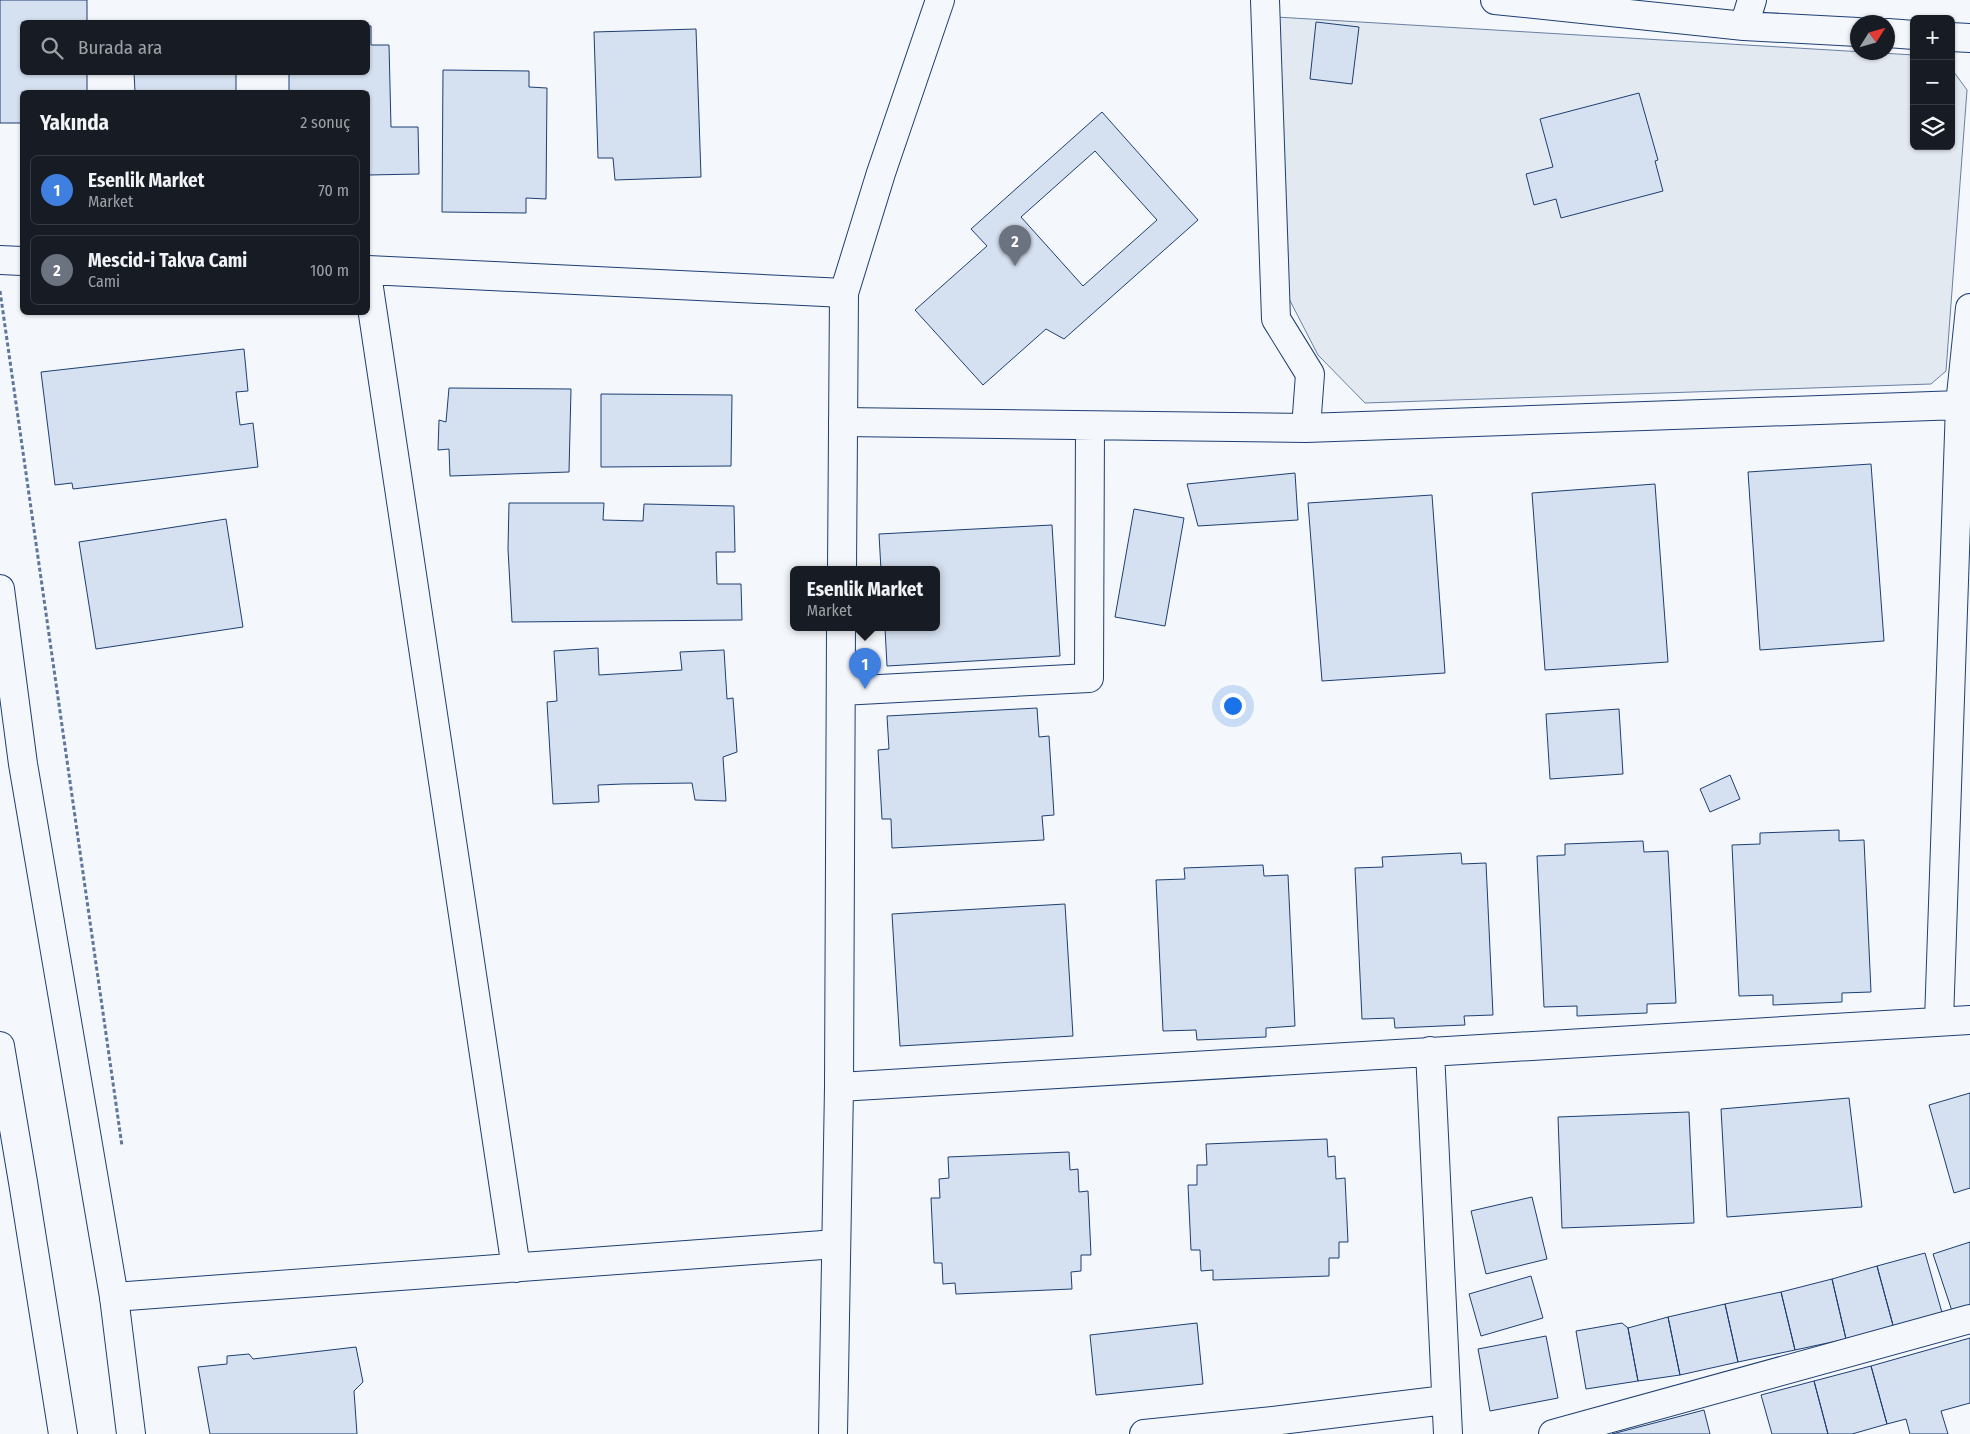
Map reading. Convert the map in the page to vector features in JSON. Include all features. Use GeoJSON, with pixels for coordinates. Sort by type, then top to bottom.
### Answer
{"type":"FeatureCollection","features":[{"type":"Feature","properties":{"kind":"street"},"geometry":{"type":"LineString","coordinates":[[842,566],[844,293],[881,173],[940,0]]}},
{"type":"Feature","properties":{"kind":"street"},"geometry":{"type":"LineString","coordinates":[[1265,0],[1276,319],[1310,374],[1306,428]]}},
{"type":"Feature","properties":{"kind":"street"},"geometry":{"type":"LineString","coordinates":[[1495,0],[1744,26],[1850,32]]}},
{"type":"Feature","properties":{"kind":"street"},"geometry":{"type":"LineString","coordinates":[[1744,26],[1752,0]]}},
{"type":"Feature","properties":{"kind":"street"},"geometry":{"type":"LineString","coordinates":[[1895,34],[1910,35]]}},
{"type":"Feature","properties":{"kind":"street"},"geometry":{"type":"LineString","coordinates":[[1955,37],[1970,38]]}},
{"type":"Feature","properties":{"kind":"street"},"geometry":{"type":"LineString","coordinates":[[0,260],[20,261]]}},
{"type":"Feature","properties":{"kind":"street"},"geometry":{"type":"LineString","coordinates":[[370,270],[844,293]]}},
{"type":"Feature","properties":{"kind":"street"},"geometry":{"type":"LineString","coordinates":[[370,294],[516,1268]]}},
{"type":"Feature","properties":{"kind":"street"},"geometry":{"type":"LineString","coordinates":[[1939,1021],[1965,439],[1960,405],[1970,308]]}},
{"type":"Feature","properties":{"kind":"street"},"geometry":{"type":"LineString","coordinates":[[843,422],[1306,428],[1960,405]]}},
{"type":"Feature","properties":{"kind":"street"},"geometry":{"type":"LineString","coordinates":[[841,691],[1089,678],[1090,426]]}},
{"type":"Feature","properties":{"kind":"street"},"geometry":{"type":"LineString","coordinates":[[0,589],[23,764],[114,1297],[131,1434]]}},
{"type":"Feature","properties":{"kind":"street"},"geometry":{"type":"LineString","coordinates":[[833,1434],[839,1087],[841,631]]}},
{"type":"Feature","properties":{"kind":"street"},"geometry":{"type":"LineString","coordinates":[[839,1087],[1970,1020]]}},
{"type":"Feature","properties":{"kind":"street"},"geometry":{"type":"LineString","coordinates":[[0,1046],[24,1182],[63,1434]]}},
{"type":"Feature","properties":{"kind":"street"},"geometry":{"type":"LineString","coordinates":[[1430,1051],[1448,1434]]}},
{"type":"Feature","properties":{"kind":"street"},"geometry":{"type":"LineString","coordinates":[[114,1297],[836,1244]]}},
{"type":"Feature","properties":{"kind":"street"},"geometry":{"type":"LineString","coordinates":[[1553,1434],[1970,1319]]}},
{"type":"Feature","properties":{"kind":"street"},"geometry":{"type":"LineString","coordinates":[[1144,1434],[1273,1428],[1445,1400]]}},
{"type":"Feature","properties":{"kind":"path"},"geometry":{"type":"LineString","coordinates":[[0,288],[123,1148]]}},
{"type":"Feature","properties":{"kind":"shaded area"},"geometry":{"type":"Polygon","coordinates":[[[1276,17],[1850,51],[1850,60],[1895,60],[1895,54],[1910,55],[1910,150],[1955,150],[1955,74],[1967,90],[1946,371],[1931,384],[1365,403],[1318,355],[1285,291],[1276,17]]]}},
{"type":"Feature","properties":{"kind":"building"},"geometry":{"type":"Polygon","coordinates":[[[0,0],[87,0],[87,20],[20,20],[20,75],[87,75],[87,90],[20,90],[20,123],[0,123],[0,0]]]}},
{"type":"Feature","properties":{"kind":"building"},"geometry":{"type":"Polygon","coordinates":[[[1316,22],[1359,27],[1352,84],[1310,79],[1316,22]]]}},
{"type":"Feature","properties":{"kind":"building"},"geometry":{"type":"Polygon","coordinates":[[[371,26],[371,45],[389,45],[391,127],[418,127],[419,174],[370,175],[370,90],[289,90],[289,75],[370,75],[371,26]]]}},
{"type":"Feature","properties":{"kind":"building"},"geometry":{"type":"Polygon","coordinates":[[[696,29],[701,177],[615,180],[613,158],[598,158],[594,32],[696,29]]]}},
{"type":"Feature","properties":{"kind":"building"},"geometry":{"type":"Polygon","coordinates":[[[443,70],[529,71],[529,87],[547,88],[546,199],[526,198],[526,213],[442,212],[443,70]]]}},
{"type":"Feature","properties":{"kind":"building"},"geometry":{"type":"Polygon","coordinates":[[[134,75],[236,75],[236,90],[135,90],[134,75]]]}},
{"type":"Feature","properties":{"kind":"building"},"geometry":{"type":"Polygon","coordinates":[[[1639,93],[1658,160],[1655,161],[1663,191],[1561,218],[1556,199],[1534,205],[1526,174],[1553,167],[1540,119],[1639,93]]]}},
{"type":"Feature","properties":{"kind":"building"},"geometry":{"type":"Polygon","coordinates":[[[1102,112],[1198,220],[1064,339],[1046,329],[983,385],[915,310],[987,246],[971,229],[1102,112]],[[1095,151],[1021,217],[1083,286],[1157,220],[1095,151]]]}},
{"type":"Feature","properties":{"kind":"building"},"geometry":{"type":"Polygon","coordinates":[[[244,349],[248,391],[236,392],[240,425],[253,423],[258,467],[73,489],[72,483],[55,485],[41,372],[244,349]]]}},
{"type":"Feature","properties":{"kind":"building"},"geometry":{"type":"Polygon","coordinates":[[[449,388],[571,389],[569,472],[450,476],[449,449],[438,450],[439,420],[446,422],[449,388]]]}},
{"type":"Feature","properties":{"kind":"building"},"geometry":{"type":"Polygon","coordinates":[[[601,394],[732,395],[731,466],[601,467],[601,394]]]}},
{"type":"Feature","properties":{"kind":"building"},"geometry":{"type":"Polygon","coordinates":[[[1871,464],[1884,641],[1760,650],[1748,472],[1871,464]]]}},
{"type":"Feature","properties":{"kind":"building"},"geometry":{"type":"Polygon","coordinates":[[[1295,473],[1298,520],[1198,526],[1187,484],[1295,473]]]}},
{"type":"Feature","properties":{"kind":"building"},"geometry":{"type":"Polygon","coordinates":[[[1655,484],[1668,662],[1545,670],[1532,493],[1655,484]]]}},
{"type":"Feature","properties":{"kind":"building"},"geometry":{"type":"Polygon","coordinates":[[[1432,495],[1445,673],[1322,681],[1308,503],[1432,495]]]}},
{"type":"Feature","properties":{"kind":"building"},"geometry":{"type":"Polygon","coordinates":[[[509,503],[604,503],[603,520],[643,521],[644,504],[734,506],[735,552],[716,552],[717,584],[741,584],[742,620],[512,622],[508,549],[509,503]]]}},
{"type":"Feature","properties":{"kind":"building"},"geometry":{"type":"Polygon","coordinates":[[[1134,509],[1184,518],[1165,626],[1115,617],[1134,509]]]}},
{"type":"Feature","properties":{"kind":"building"},"geometry":{"type":"Polygon","coordinates":[[[226,519],[243,627],[96,649],[79,542],[226,519]]]}},
{"type":"Feature","properties":{"kind":"building"},"geometry":{"type":"Polygon","coordinates":[[[1052,525],[1060,656],[887,666],[885,631],[940,631],[940,566],[881,566],[879,534],[1052,525]]]}},
{"type":"Feature","properties":{"kind":"building"},"geometry":{"type":"Polygon","coordinates":[[[598,648],[599,675],[682,670],[680,652],[724,650],[727,699],[733,698],[737,752],[723,757],[726,801],[695,800],[692,783],[623,784],[598,785],[599,802],[553,804],[547,702],[557,701],[554,651],[598,648]]]}},
{"type":"Feature","properties":{"kind":"building"},"geometry":{"type":"Polygon","coordinates":[[[1037,708],[1039,737],[1049,736],[1054,815],[1042,816],[1044,840],[892,848],[891,819],[882,819],[878,750],[889,749],[887,716],[1037,708]]]}},
{"type":"Feature","properties":{"kind":"building"},"geometry":{"type":"Polygon","coordinates":[[[1619,709],[1623,774],[1550,779],[1546,714],[1619,709]]]}},
{"type":"Feature","properties":{"kind":"building"},"geometry":{"type":"Polygon","coordinates":[[[1730,775],[1740,799],[1710,812],[1700,789],[1730,775]]]}},
{"type":"Feature","properties":{"kind":"building"},"geometry":{"type":"Polygon","coordinates":[[[1839,830],[1839,841],[1864,840],[1871,992],[1842,993],[1842,1002],[1773,1005],[1773,995],[1739,996],[1732,845],[1760,844],[1760,833],[1839,830]]]}},
{"type":"Feature","properties":{"kind":"building"},"geometry":{"type":"Polygon","coordinates":[[[1643,841],[1644,852],[1668,851],[1676,1003],[1647,1004],[1647,1013],[1577,1016],[1577,1006],[1544,1007],[1537,856],[1565,855],[1565,844],[1643,841]]]}},
{"type":"Feature","properties":{"kind":"building"},"geometry":{"type":"Polygon","coordinates":[[[1461,853],[1462,864],[1486,863],[1493,1015],[1464,1016],[1465,1025],[1395,1028],[1394,1018],[1362,1019],[1355,868],[1383,867],[1382,857],[1461,853]]]}},
{"type":"Feature","properties":{"kind":"building"},"geometry":{"type":"Polygon","coordinates":[[[1263,865],[1264,876],[1288,875],[1295,1026],[1266,1028],[1266,1037],[1197,1040],[1196,1030],[1163,1031],[1156,880],[1185,879],[1184,868],[1263,865]]]}},
{"type":"Feature","properties":{"kind":"building"},"geometry":{"type":"Polygon","coordinates":[[[1065,904],[1073,1036],[900,1046],[892,914],[1065,904]]]}},
{"type":"Feature","properties":{"kind":"building"},"geometry":{"type":"Polygon","coordinates":[[[1970,1093],[1970,1188],[1954,1193],[1929,1105],[1970,1093]]]}},
{"type":"Feature","properties":{"kind":"building"},"geometry":{"type":"Polygon","coordinates":[[[1849,1098],[1862,1207],[1727,1217],[1721,1109],[1849,1098]]]}},
{"type":"Feature","properties":{"kind":"building"},"geometry":{"type":"Polygon","coordinates":[[[1689,1112],[1694,1223],[1562,1228],[1558,1117],[1689,1112]]]}},
{"type":"Feature","properties":{"kind":"building"},"geometry":{"type":"Polygon","coordinates":[[[1327,1139],[1328,1157],[1335,1156],[1336,1179],[1345,1178],[1348,1242],[1339,1242],[1339,1258],[1329,1258],[1329,1276],[1213,1280],[1213,1270],[1201,1271],[1200,1250],[1191,1250],[1188,1185],[1197,1185],[1197,1165],[1207,1165],[1206,1144],[1327,1139]]]}},
{"type":"Feature","properties":{"kind":"building"},"geometry":{"type":"Polygon","coordinates":[[[1069,1152],[1070,1170],[1078,1169],[1079,1192],[1088,1191],[1091,1255],[1081,1255],[1081,1271],[1071,1272],[1072,1289],[956,1294],[955,1283],[943,1284],[942,1263],[934,1263],[931,1198],[940,1198],[939,1179],[949,1178],[948,1157],[1069,1152]]]}},
{"type":"Feature","properties":{"kind":"building"},"geometry":{"type":"Polygon","coordinates":[[[1532,1197],[1547,1259],[1486,1274],[1471,1211],[1532,1197]]]}},
{"type":"Feature","properties":{"kind":"building"},"geometry":{"type":"Polygon","coordinates":[[[1970,1242],[1970,1308],[1953,1314],[1933,1254],[1970,1242]]]}},
{"type":"Feature","properties":{"kind":"building"},"geometry":{"type":"Polygon","coordinates":[[[1925,1253],[1943,1316],[1894,1329],[1877,1266],[1925,1253]]]}},
{"type":"Feature","properties":{"kind":"building"},"geometry":{"type":"Polygon","coordinates":[[[1877,1266],[1894,1329],[1846,1339],[1832,1279],[1877,1266]]]}},
{"type":"Feature","properties":{"kind":"building"},"geometry":{"type":"Polygon","coordinates":[[[1531,1276],[1543,1318],[1481,1336],[1469,1294],[1531,1276]]]}},
{"type":"Feature","properties":{"kind":"building"},"geometry":{"type":"Polygon","coordinates":[[[1832,1279],[1846,1339],[1795,1350],[1781,1292],[1832,1279]]]}},
{"type":"Feature","properties":{"kind":"building"},"geometry":{"type":"Polygon","coordinates":[[[1781,1292],[1795,1350],[1738,1362],[1725,1304],[1781,1292]]]}},
{"type":"Feature","properties":{"kind":"building"},"geometry":{"type":"Polygon","coordinates":[[[1725,1304],[1738,1362],[1680,1375],[1668,1317],[1725,1304]]]}},
{"type":"Feature","properties":{"kind":"building"},"geometry":{"type":"Polygon","coordinates":[[[1668,1317],[1680,1375],[1638,1381],[1628,1328],[1668,1317]]]}},
{"type":"Feature","properties":{"kind":"building"},"geometry":{"type":"Polygon","coordinates":[[[1197,1323],[1203,1384],[1096,1395],[1090,1335],[1197,1323]]]}},
{"type":"Feature","properties":{"kind":"building"},"geometry":{"type":"Polygon","coordinates":[[[1622,1323],[1628,1328],[1638,1381],[1586,1389],[1576,1331],[1622,1323]]]}},
{"type":"Feature","properties":{"kind":"building"},"geometry":{"type":"Polygon","coordinates":[[[1546,1336],[1558,1398],[1490,1411],[1478,1349],[1546,1336]]]}},
{"type":"Feature","properties":{"kind":"building"},"geometry":{"type":"Polygon","coordinates":[[[1970,1338],[1970,1403],[1941,1411],[1948,1434],[1910,1434],[1906,1419],[1887,1424],[1871,1366],[1970,1338]]]}},
{"type":"Feature","properties":{"kind":"building"},"geometry":{"type":"Polygon","coordinates":[[[356,1347],[363,1382],[354,1391],[357,1434],[210,1434],[198,1367],[227,1364],[227,1356],[249,1354],[253,1359],[356,1347]]]}},
{"type":"Feature","properties":{"kind":"building"},"geometry":{"type":"Polygon","coordinates":[[[1871,1366],[1887,1424],[1852,1434],[1828,1434],[1814,1381],[1871,1366]]]}},
{"type":"Feature","properties":{"kind":"building"},"geometry":{"type":"Polygon","coordinates":[[[1814,1381],[1828,1434],[1772,1434],[1761,1395],[1814,1381]]]}},
{"type":"Feature","properties":{"kind":"building"},"geometry":{"type":"Polygon","coordinates":[[[1704,1410],[1710,1434],[1612,1434],[1704,1410]]]}},
{"type":"Feature","properties":{"kind":"place","name":"Mescid-i Takva Cami"},"geometry":{"type":"Point","coordinates":[1015,266]}},
{"type":"Feature","properties":{"kind":"place","name":"Esenlik Market"},"geometry":{"type":"Point","coordinates":[865,689]}}]}
